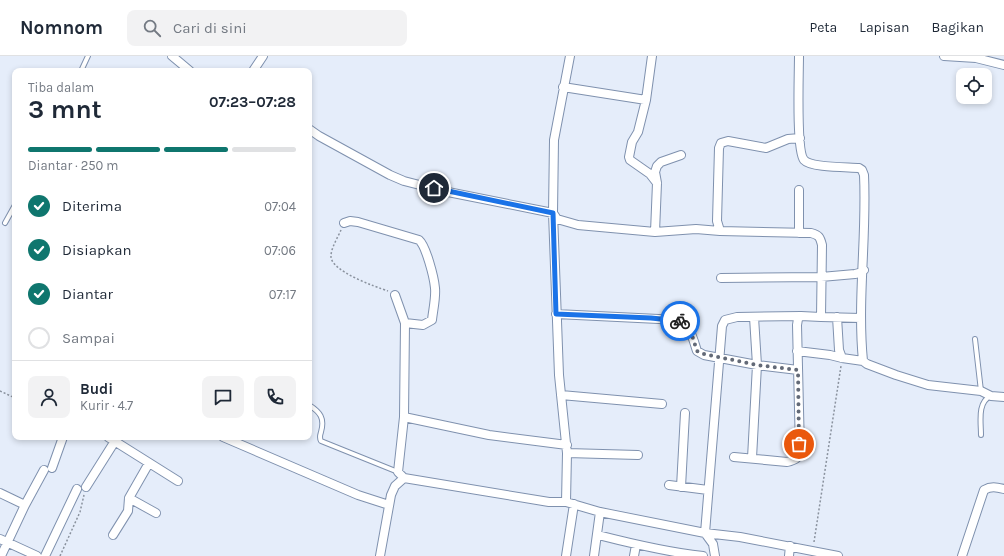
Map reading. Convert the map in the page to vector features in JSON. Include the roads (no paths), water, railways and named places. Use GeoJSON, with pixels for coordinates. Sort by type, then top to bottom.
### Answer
{"type":"FeatureCollection","features":[{"type":"Feature","properties":{"kind":"street"},"geometry":{"type":"LineString","coordinates":[[172,56],[186,68]]}},
{"type":"Feature","properties":{"kind":"street"},"geometry":{"type":"LineString","coordinates":[[255,68],[263,56]]}},
{"type":"Feature","properties":{"kind":"street"},"geometry":{"type":"LineString","coordinates":[[566,556],[570,503],[556,314],[553,213],[554,140],[570,56]]}},
{"type":"Feature","properties":{"kind":"street"},"geometry":{"type":"LineString","coordinates":[[652,56],[646,100],[638,132],[632,142],[628,157],[650,174],[657,183]]}},
{"type":"Feature","properties":{"kind":"street"},"geometry":{"type":"LineString","coordinates":[[799,56],[801,155],[808,163],[821,166],[859,168],[862,170],[864,179],[864,270],[861,318],[863,361]]}},
{"type":"Feature","properties":{"kind":"street"},"geometry":{"type":"LineString","coordinates":[[944,56],[976,58],[1004,65]]}},
{"type":"Feature","properties":{"kind":"street"},"geometry":{"type":"LineString","coordinates":[[563,87],[646,100]]}},
{"type":"Feature","properties":{"kind":"street"},"geometry":{"type":"LineString","coordinates":[[312,131],[390,175],[404,181],[443,191],[553,213],[557,219],[578,225],[655,232],[696,229],[817,234],[820,237],[822,245],[821,317]]}},
{"type":"Feature","properties":{"kind":"street"},"geometry":{"type":"LineString","coordinates":[[720,230],[717,221],[719,148],[721,143],[728,141],[766,148],[788,139],[800,138]]}},
{"type":"Feature","properties":{"kind":"street"},"geometry":{"type":"LineString","coordinates":[[655,232],[657,183],[655,172],[657,166],[661,162],[681,156]]}},
{"type":"Feature","properties":{"kind":"street"},"geometry":{"type":"LineString","coordinates":[[799,190],[799,233]]}},
{"type":"Feature","properties":{"kind":"street"},"geometry":{"type":"LineString","coordinates":[[344,223],[350,221],[358,222],[422,242],[425,248],[435,288],[432,320],[423,325],[405,323]]}},
{"type":"Feature","properties":{"kind":"street"},"geometry":{"type":"LineString","coordinates":[[721,278],[822,277],[855,274],[864,270]]}},
{"type":"Feature","properties":{"kind":"street"},"geometry":{"type":"LineString","coordinates":[[380,556],[391,495],[401,475],[404,417],[405,323],[395,295]]}},
{"type":"Feature","properties":{"kind":"street"},"geometry":{"type":"LineString","coordinates":[[556,314],[679,320],[685,323],[690,329],[697,351],[704,354],[757,365],[798,370]]}},
{"type":"Feature","properties":{"kind":"street"},"geometry":{"type":"LineString","coordinates":[[715,556],[713,544],[705,533],[722,326],[725,320],[737,317],[801,316],[861,318]]}},
{"type":"Feature","properties":{"kind":"street"},"geometry":{"type":"LineString","coordinates":[[734,457],[787,462],[798,457],[800,451],[797,325],[798,319],[801,316]]}},
{"type":"Feature","properties":{"kind":"street"},"geometry":{"type":"LineString","coordinates":[[752,458],[757,365],[754,317]]}},
{"type":"Feature","properties":{"kind":"street"},"geometry":{"type":"LineString","coordinates":[[837,317],[839,350],[842,358]]}},
{"type":"Feature","properties":{"kind":"street"},"geometry":{"type":"LineString","coordinates":[[798,352],[830,354],[842,358],[863,361],[896,375],[928,385],[981,391],[991,396],[1004,397]]}},
{"type":"Feature","properties":{"kind":"street"},"geometry":{"type":"LineString","coordinates":[[562,395],[662,404]]}},
{"type":"Feature","properties":{"kind":"street"},"geometry":{"type":"LineString","coordinates":[[681,487],[686,413]]}},
{"type":"Feature","properties":{"kind":"street"},"geometry":{"type":"LineString","coordinates":[[404,417],[489,436],[567,449],[638,455]]}},
{"type":"Feature","properties":{"kind":"street"},"geometry":{"type":"LineString","coordinates":[[1,556],[4,541],[48,469],[62,440]]}},
{"type":"Feature","properties":{"kind":"street"},"geometry":{"type":"LineString","coordinates":[[86,487],[110,440]]}},
{"type":"Feature","properties":{"kind":"street"},"geometry":{"type":"LineString","coordinates":[[113,440],[178,482]]}},
{"type":"Feature","properties":{"kind":"street"},"geometry":{"type":"LineString","coordinates":[[230,440],[358,495],[389,505]]}},
{"type":"Feature","properties":{"kind":"street"},"geometry":{"type":"LineString","coordinates":[[113,535],[128,511],[129,498],[149,463]]}},
{"type":"Feature","properties":{"kind":"street"},"geometry":{"type":"LineString","coordinates":[[401,475],[549,502],[570,503],[600,512],[705,533],[740,537],[838,556]]}},
{"type":"Feature","properties":{"kind":"street"},"geometry":{"type":"LineString","coordinates":[[669,486],[708,490]]}},
{"type":"Feature","properties":{"kind":"street"},"geometry":{"type":"LineString","coordinates":[[962,556],[984,490],[996,487],[1004,489]]}},
{"type":"Feature","properties":{"kind":"street"},"geometry":{"type":"LineString","coordinates":[[46,556],[77,489]]}},
{"type":"Feature","properties":{"kind":"street"},"geometry":{"type":"LineString","coordinates":[[0,493],[25,505]]}},
{"type":"Feature","properties":{"kind":"street"},"geometry":{"type":"LineString","coordinates":[[129,498],[156,514]]}},
{"type":"Feature","properties":{"kind":"street"},"geometry":{"type":"LineString","coordinates":[[594,556],[600,512]]}},
{"type":"Feature","properties":{"kind":"street"},"geometry":{"type":"LineString","coordinates":[[598,535],[677,554],[703,556]]}},
{"type":"Feature","properties":{"kind":"street"},"geometry":{"type":"LineString","coordinates":[[4,541],[37,556]]}},
{"type":"Feature","properties":{"kind":"street"},"geometry":{"type":"LineString","coordinates":[[634,556],[636,545]]}},
{"type":"Feature","properties":{"kind":"street"},"geometry":{"type":"LineString","coordinates":[[789,556],[790,546]]}},
{"type":"Feature","properties":{"kind":"lane"},"geometry":{"type":"LineString","coordinates":[[82,68],[88,56]]}},
{"type":"Feature","properties":{"kind":"lane"},"geometry":{"type":"LineString","coordinates":[[5,223],[12,210]]}},
{"type":"Feature","properties":{"kind":"lane"},"geometry":{"type":"LineString","coordinates":[[975,339],[981,391]]}},
{"type":"Feature","properties":{"kind":"lane"},"geometry":{"type":"LineString","coordinates":[[981,435],[981,408],[987,398],[991,396]]}},
{"type":"Feature","properties":{"kind":"lane"},"geometry":{"type":"LineString","coordinates":[[312,407],[321,415],[322,423],[319,437],[321,441],[401,475]]}}]}
